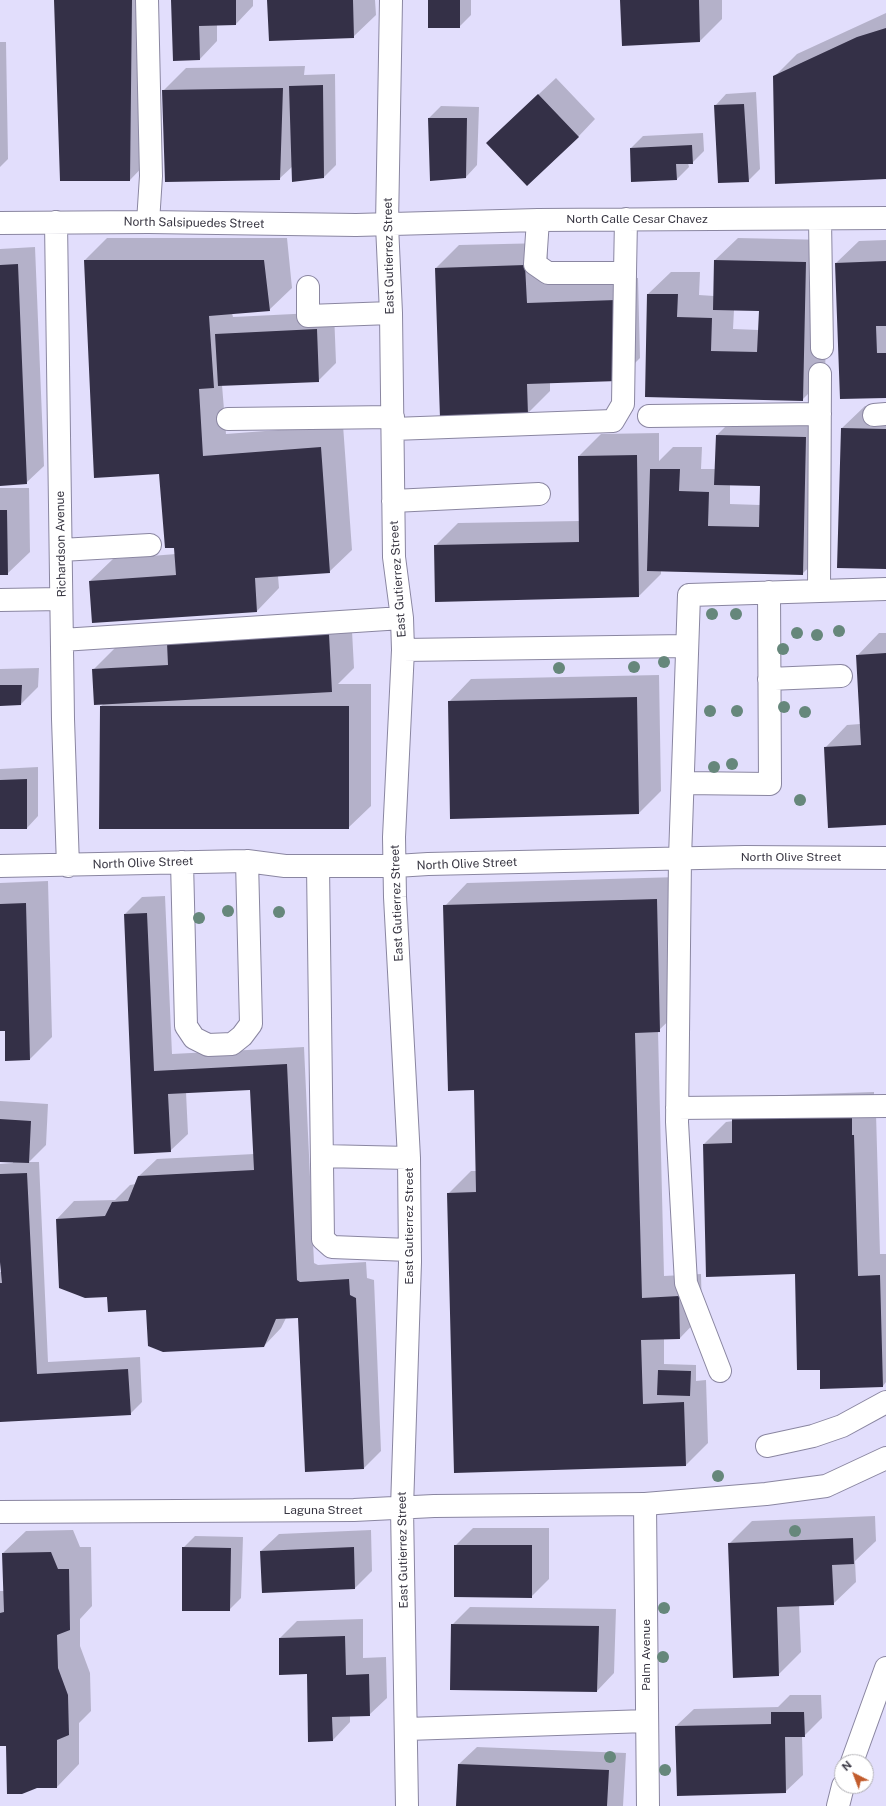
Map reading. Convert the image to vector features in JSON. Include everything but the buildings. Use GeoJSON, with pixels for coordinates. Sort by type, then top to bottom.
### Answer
{"type":"FeatureCollection","features":[{"type":"Feature","properties":{"kind":"main road"},"geometry":{"type":"LineString","coordinates":[[147,0],[151,176],[148,222]]}},
{"type":"Feature","properties":{"kind":"main road","name":"East Gutierrez Street"},"geometry":{"type":"LineString","coordinates":[[391,0],[387,225],[391,313],[394,557],[402,618],[403,650],[394,838],[409,1158],[409,1250],[402,1508],[407,1729],[407,1806]]}},
{"type":"Feature","properties":{"kind":"main road"},"geometry":{"type":"LineString","coordinates":[[820,218],[822,348]]}},
{"type":"Feature","properties":{"kind":"main road","name":"North Calle Cesar Chavez"},"geometry":{"type":"LineString","coordinates":[[387,225],[538,220],[886,218]]}},
{"type":"Feature","properties":{"kind":"main road"},"geometry":{"type":"LineString","coordinates":[[228,419],[393,423],[613,421],[624,404],[624,273],[626,219]]}},
{"type":"Feature","properties":{"kind":"main road"},"geometry":{"type":"LineString","coordinates":[[538,220],[535,264],[548,273],[624,273]]}},
{"type":"Feature","properties":{"kind":"main road","name":"Richardson Avenue"},"geometry":{"type":"LineString","coordinates":[[56,222],[60,550],[68,866]]}},
{"type":"Feature","properties":{"kind":"main road","name":"North Salsipuedes Street"},"geometry":{"type":"LineString","coordinates":[[0,223],[148,222],[387,225]]}},
{"type":"Feature","properties":{"kind":"main road"},"geometry":{"type":"LineString","coordinates":[[308,286],[308,316],[391,313]]}},
{"type":"Feature","properties":{"kind":"main road"},"geometry":{"type":"LineString","coordinates":[[819,590],[820,374]]}},
{"type":"Feature","properties":{"kind":"main road"},"geometry":{"type":"LineString","coordinates":[[648,416],[820,414]]}},
{"type":"Feature","properties":{"kind":"main road"},"geometry":{"type":"LineString","coordinates":[[393,501],[540,494]]}},
{"type":"Feature","properties":{"kind":"main road"},"geometry":{"type":"LineString","coordinates":[[60,550],[150,544]]}},
{"type":"Feature","properties":{"kind":"main road"},"geometry":{"type":"LineString","coordinates":[[720,1371],[686,1283],[677,1108],[680,858],[689,595],[819,590],[886,590]]}},
{"type":"Feature","properties":{"kind":"main road"},"geometry":{"type":"LineString","coordinates":[[683,783],[770,784],[769,592]]}},
{"type":"Feature","properties":{"kind":"main road"},"geometry":{"type":"LineString","coordinates":[[0,600],[61,599]]}},
{"type":"Feature","properties":{"kind":"main road"},"geometry":{"type":"LineString","coordinates":[[62,640],[402,618]]}},
{"type":"Feature","properties":{"kind":"main road"},"geometry":{"type":"LineString","coordinates":[[403,650],[688,646]]}},
{"type":"Feature","properties":{"kind":"main road"},"geometry":{"type":"LineString","coordinates":[[769,679],[841,676]]}},
{"type":"Feature","properties":{"kind":"main road","name":"North Olive Street"},"geometry":{"type":"LineString","coordinates":[[0,866],[68,866],[247,861],[285,866],[396,866],[680,858],[886,858]]}},
{"type":"Feature","properties":{"kind":"main road"},"geometry":{"type":"LineString","coordinates":[[182,862],[186,1026],[194,1038],[208,1045],[232,1044],[242,1036],[251,1024],[247,861]]}},
{"type":"Feature","properties":{"kind":"main road"},"geometry":{"type":"LineString","coordinates":[[318,866],[323,1239],[332,1247],[409,1250]]}},
{"type":"Feature","properties":{"kind":"main road"},"geometry":{"type":"LineString","coordinates":[[677,1108],[886,1106]]}},
{"type":"Feature","properties":{"kind":"main road"},"geometry":{"type":"LineString","coordinates":[[322,1156],[409,1158]]}},
{"type":"Feature","properties":{"kind":"main road"},"geometry":{"type":"LineString","coordinates":[[767,1446],[813,1436],[842,1426],[886,1402]]}},
{"type":"Feature","properties":{"kind":"main road","name":"Laguna Street"},"geometry":{"type":"LineString","coordinates":[[0,1512],[354,1510],[645,1504],[766,1494],[826,1486],[886,1458]]}},
{"type":"Feature","properties":{"kind":"main road","name":"Palm Avenue"},"geometry":{"type":"LineString","coordinates":[[645,1504],[648,1806]]}},
{"type":"Feature","properties":{"kind":"main road"},"geometry":{"type":"LineString","coordinates":[[855,1754],[886,1668]]}},
{"type":"Feature","properties":{"kind":"main road"},"geometry":{"type":"LineString","coordinates":[[407,1729],[647,1721]]}},
{"type":"Feature","properties":{"kind":"main road"},"geometry":{"type":"LineString","coordinates":[[838,1806],[841,1794]]}}]}
